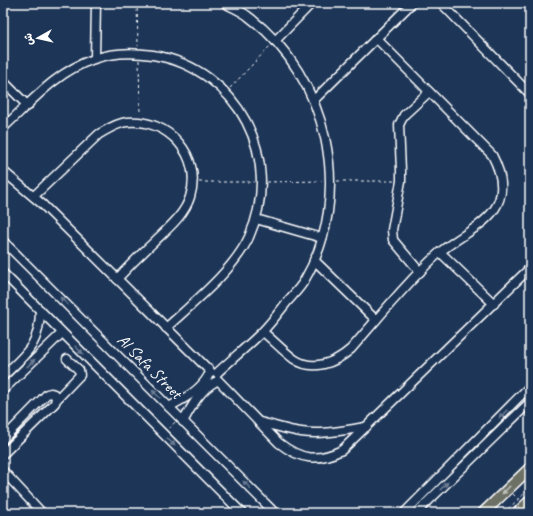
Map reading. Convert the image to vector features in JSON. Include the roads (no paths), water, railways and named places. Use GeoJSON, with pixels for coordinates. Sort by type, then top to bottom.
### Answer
{"type":"FeatureCollection","features":[{"type":"Feature","properties":{"kind":"main road"},"geometry":{"type":"LineString","coordinates":[[483,513],[530,468]]}},
{"type":"Feature","properties":{"kind":"main road"},"geometry":{"type":"LineString","coordinates":[[517,513],[530,502]]}},
{"type":"Feature","properties":{"kind":"street"},"geometry":{"type":"LineString","coordinates":[[95,58],[96,3]]}},
{"type":"Feature","properties":{"kind":"street"},"geometry":{"type":"LineString","coordinates":[[169,407],[188,397],[204,383],[214,377],[263,332],[304,281],[322,238],[328,210],[330,181],[329,154],[323,126],[314,100],[298,69],[275,41],[249,17],[226,3]]}},
{"type":"Feature","properties":{"kind":"street"},"geometry":{"type":"LineString","coordinates":[[275,41],[312,3]]}},
{"type":"Feature","properties":{"kind":"street"},"geometry":{"type":"LineString","coordinates":[[314,100],[412,3]]}},
{"type":"Feature","properties":{"kind":"street"},"geometry":{"type":"LineString","coordinates":[[442,3],[530,94]]}},
{"type":"Feature","properties":{"kind":"street"},"geometry":{"type":"LineString","coordinates":[[263,332],[294,359],[306,364],[318,365],[330,363],[342,357],[440,252],[454,240],[483,222],[495,210],[500,196],[502,182],[499,168],[492,155],[376,38]]}},
{"type":"Feature","properties":{"kind":"street"},"geometry":{"type":"LineString","coordinates":[[3,128],[60,76],[76,66],[95,58],[120,53],[138,53],[170,58],[193,68],[214,81],[226,92],[238,107],[248,124],[256,143],[262,182],[256,219],[246,244],[226,272],[166,328]]}},
{"type":"Feature","properties":{"kind":"street"},"geometry":{"type":"LineString","coordinates":[[3,81],[28,106]]}},
{"type":"Feature","properties":{"kind":"street"},"geometry":{"type":"LineString","coordinates":[[420,272],[396,244],[392,235],[401,181],[400,119],[429,92]]}},
{"type":"Feature","properties":{"kind":"street"},"geometry":{"type":"LineString","coordinates":[[34,196],[99,134],[112,126],[126,122],[140,122],[155,125],[168,132],[179,141],[187,154],[191,168],[193,182],[190,197],[184,210],[117,279]]}},
{"type":"Feature","properties":{"kind":"street"},"geometry":{"type":"LineString","coordinates":[[3,171],[34,196],[280,444],[290,452],[303,457],[316,458],[330,456],[342,450],[530,268]]}},
{"type":"Feature","properties":{"kind":"street"},"geometry":{"type":"LineString","coordinates":[[256,219],[322,238]]}},
{"type":"Feature","properties":{"kind":"street","name":"Al Safa Street"},"geometry":{"type":"LineString","coordinates":[[3,241],[275,513]]}},
{"type":"Feature","properties":{"kind":"street"},"geometry":{"type":"LineString","coordinates":[[440,252],[494,304]]}},
{"type":"Feature","properties":{"kind":"street"},"geometry":{"type":"LineString","coordinates":[[314,260],[376,320]]}},
{"type":"Feature","properties":{"kind":"street"},"geometry":{"type":"LineString","coordinates":[[3,273],[242,513]]}},
{"type":"Feature","properties":{"kind":"street"},"geometry":{"type":"LineString","coordinates":[[3,376],[30,349],[38,331],[40,310]]}},
{"type":"Feature","properties":{"kind":"street"},"geometry":{"type":"LineString","coordinates":[[3,390],[62,333]]}},
{"type":"Feature","properties":{"kind":"street"},"geometry":{"type":"LineString","coordinates":[[3,454],[55,403],[56,400],[80,375],[79,370],[67,359]]}},
{"type":"Feature","properties":{"kind":"street"},"geometry":{"type":"LineString","coordinates":[[181,420],[214,377]]}},
{"type":"Feature","properties":{"kind":"street"},"geometry":{"type":"LineString","coordinates":[[404,513],[530,386]]}},
{"type":"Feature","properties":{"kind":"street"},"geometry":{"type":"LineString","coordinates":[[3,439],[47,394],[54,394],[56,400]]}},
{"type":"Feature","properties":{"kind":"street"},"geometry":{"type":"LineString","coordinates":[[416,513],[530,402]]}},
{"type":"Feature","properties":{"kind":"street"},"geometry":{"type":"LineString","coordinates":[[258,421],[291,430],[312,433],[333,432],[366,427]]}},
{"type":"Feature","properties":{"kind":"street"},"geometry":{"type":"LineString","coordinates":[[3,471],[39,512]]}},
{"type":"Feature","properties":{"kind":"street"},"geometry":{"type":"LineString","coordinates":[[3,477],[39,512]]}}]}
